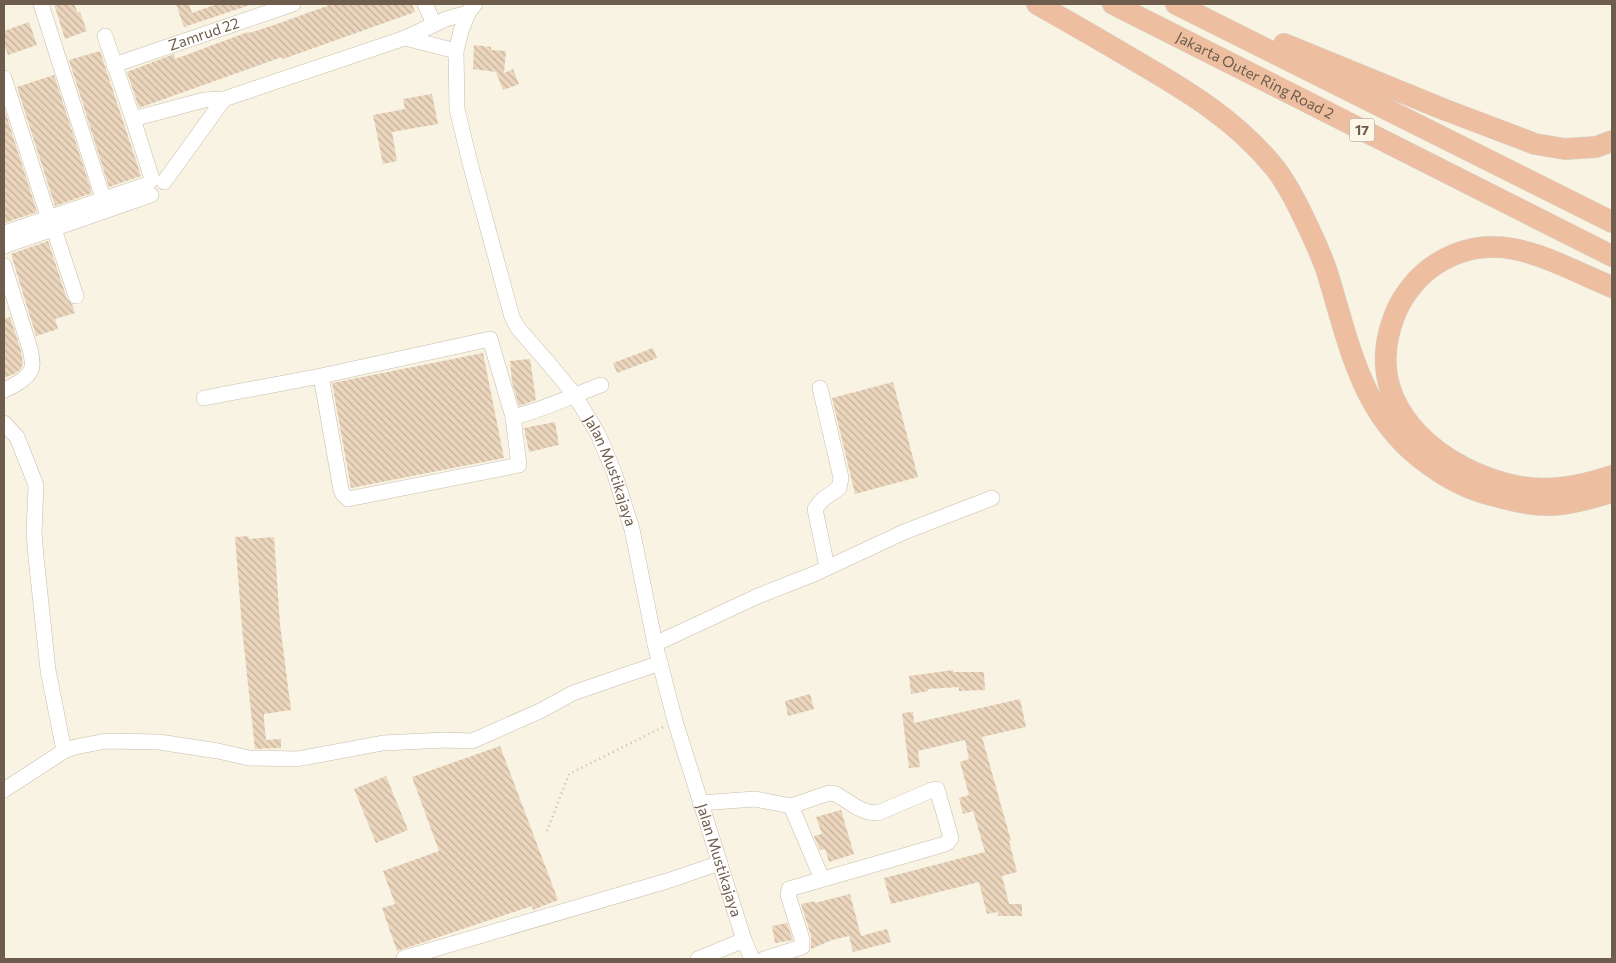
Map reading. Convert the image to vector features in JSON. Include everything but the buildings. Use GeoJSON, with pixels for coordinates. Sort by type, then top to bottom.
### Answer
{"type":"FeatureCollection","features":[{"type":"Feature","properties":{"kind":"highway"},"geometry":{"type":"LineString","coordinates":[[1037,4],[1195,97],[1226,119],[1248,138],[1276,170],[1295,200],[1314,238],[1327,272],[1350,353],[1362,383],[1393,431],[1414,454],[1442,474],[1472,490],[1513,501],[1551,505],[1593,498],[1612,492]]}},
{"type":"Feature","properties":{"kind":"highway","name":"Jakarta Outer Ring Road 2"},"geometry":{"type":"LineString","coordinates":[[1113,4],[1612,256]]}},
{"type":"Feature","properties":{"kind":"highway","name":"Jakarta Outer Ring Road 2"},"geometry":{"type":"LineString","coordinates":[[1176,4],[1612,222]]}},
{"type":"Feature","properties":{"kind":"highway"},"geometry":{"type":"LineString","coordinates":[[1187,4],[1443,109],[1534,144],[1565,150],[1596,147],[1612,141]]}},
{"type":"Feature","properties":{"kind":"highway"},"geometry":{"type":"LineString","coordinates":[[1612,287],[1523,251],[1495,247],[1468,249],[1444,259],[1424,272],[1403,296],[1393,317],[1386,347],[1386,372],[1394,399],[1407,422],[1427,443],[1454,462],[1483,477],[1517,486],[1552,489],[1590,483],[1612,476]]}},
{"type":"Feature","properties":{"kind":"street"},"geometry":{"type":"LineString","coordinates":[[41,4],[103,198]]}},
{"type":"Feature","properties":{"kind":"street","name":"Zamrud 22"},"geometry":{"type":"LineString","coordinates":[[114,64],[293,4]]}},
{"type":"Feature","properties":{"kind":"street"},"geometry":{"type":"LineString","coordinates":[[425,4],[434,24]]}},
{"type":"Feature","properties":{"kind":"street"},"geometry":{"type":"LineString","coordinates":[[133,118],[204,100],[224,99],[404,38],[471,9]]}},
{"type":"Feature","properties":{"kind":"street","name":"Jalan Mustikajaya"},"geometry":{"type":"LineString","coordinates":[[471,9],[461,31],[456,51],[457,109],[512,317],[518,328],[574,394],[598,434],[614,472],[632,529],[660,663],[700,803],[744,940],[752,959]]}},
{"type":"Feature","properties":{"kind":"street"},"geometry":{"type":"LineString","coordinates":[[105,36],[154,185]]}},
{"type":"Feature","properties":{"kind":"street"},"geometry":{"type":"LineString","coordinates":[[404,38],[456,51]]}},
{"type":"Feature","properties":{"kind":"street"},"geometry":{"type":"LineString","coordinates":[[4,78],[76,296]]}},
{"type":"Feature","properties":{"kind":"street"},"geometry":{"type":"LineString","coordinates":[[4,233],[51,224],[154,185],[224,99]]}},
{"type":"Feature","properties":{"kind":"street"},"geometry":{"type":"LineString","coordinates":[[4,246],[103,198],[154,185]]}},
{"type":"Feature","properties":{"kind":"street"},"geometry":{"type":"LineString","coordinates":[[4,266],[30,349],[32,362],[31,371],[21,380],[4,390]]}},
{"type":"Feature","properties":{"kind":"street"},"geometry":{"type":"LineString","coordinates":[[204,398],[321,376],[490,339],[512,417],[520,461],[519,465],[348,499],[341,490],[321,376]]}},
{"type":"Feature","properties":{"kind":"street"},"geometry":{"type":"LineString","coordinates":[[512,417],[535,412],[574,394],[600,385]]}},
{"type":"Feature","properties":{"kind":"street"},"geometry":{"type":"LineString","coordinates":[[820,388],[842,478],[839,488],[823,499],[815,509],[827,567]]}},
{"type":"Feature","properties":{"kind":"street"},"geometry":{"type":"LineString","coordinates":[[4,423],[17,438],[36,485],[34,533],[36,557],[48,670],[64,751]]}},
{"type":"Feature","properties":{"kind":"street"},"geometry":{"type":"LineString","coordinates":[[655,644],[758,596],[904,532],[992,498]]}},
{"type":"Feature","properties":{"kind":"street"},"geometry":{"type":"LineString","coordinates":[[4,790],[64,751],[106,741],[159,742],[249,758],[297,759],[384,742],[472,741],[540,711],[573,693],[660,663]]}},
{"type":"Feature","properties":{"kind":"street"},"geometry":{"type":"LineString","coordinates":[[700,803],[755,799],[791,806],[829,793],[836,794],[858,808],[878,813],[932,790],[937,789],[939,793],[950,838],[948,842],[789,889],[788,895],[802,939],[802,947],[764,959]]}},
{"type":"Feature","properties":{"kind":"street"},"geometry":{"type":"LineString","coordinates":[[791,806],[822,879]]}},
{"type":"Feature","properties":{"kind":"street"},"geometry":{"type":"LineString","coordinates":[[404,958],[667,881],[720,863]]}},
{"type":"Feature","properties":{"kind":"street"},"geometry":{"type":"LineString","coordinates":[[698,959],[744,940]]}},
{"type":"Feature","properties":{"kind":"path"},"geometry":{"type":"LineString","coordinates":[[547,831],[569,774],[654,732]]}}]}
